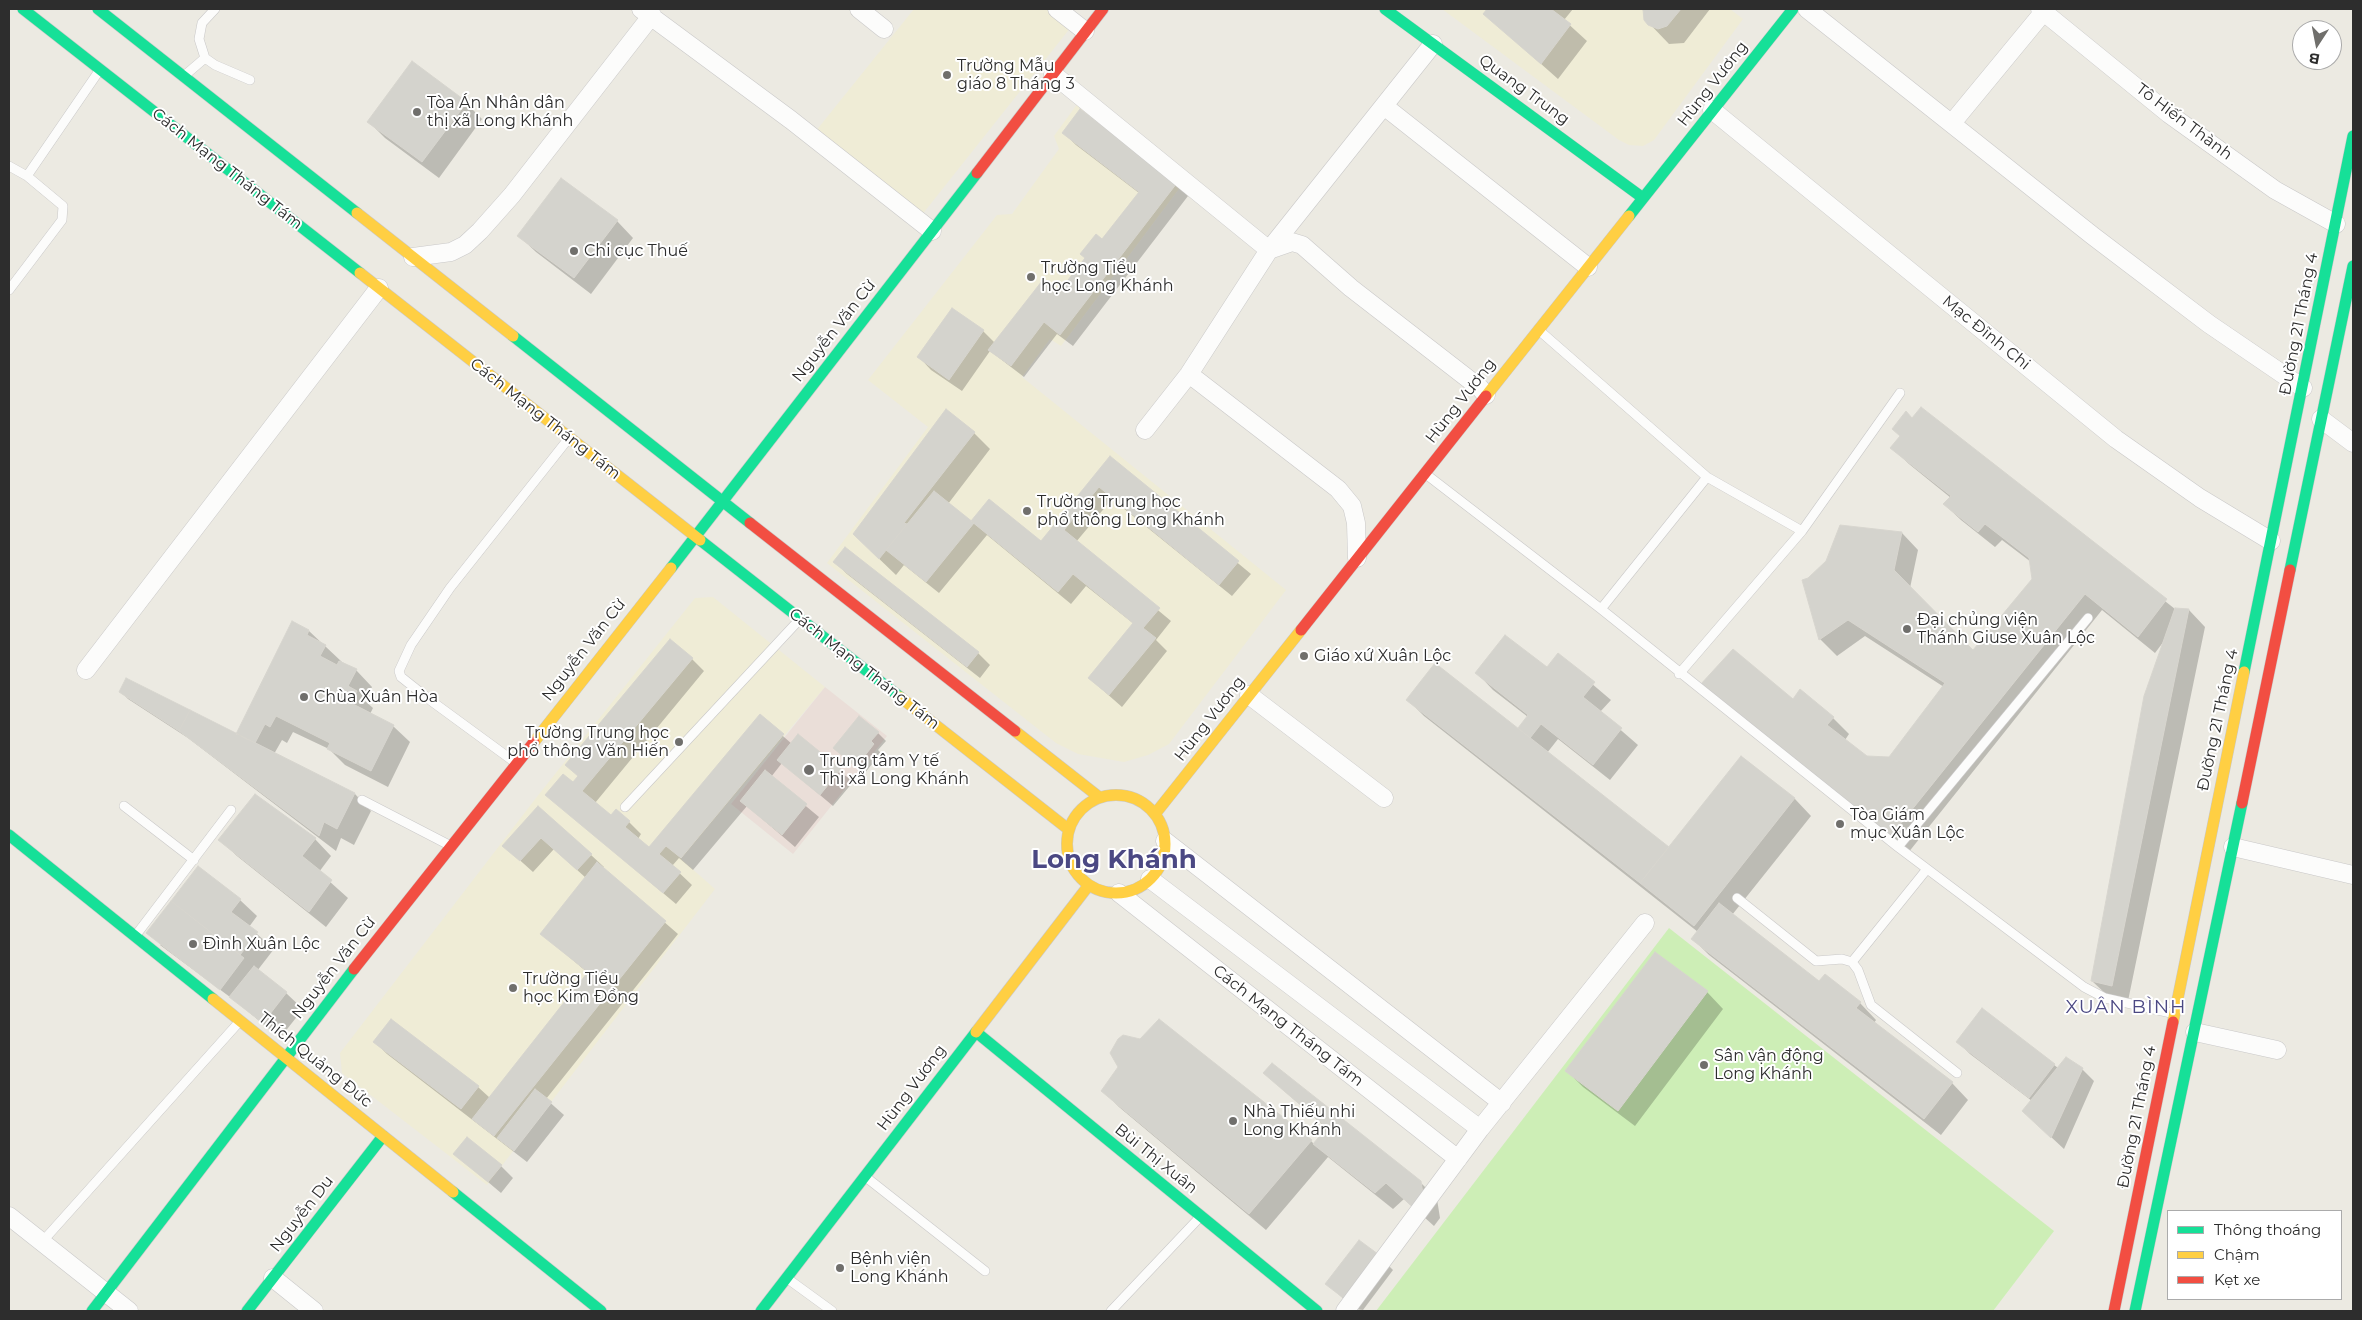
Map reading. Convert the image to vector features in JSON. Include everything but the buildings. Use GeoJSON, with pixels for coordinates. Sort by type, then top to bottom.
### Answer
{"type":"FeatureCollection","features":[{"type":"Feature","properties":{"kind":"main road","name":"Cách Mạng Tháng Tám"},"geometry":{"type":"LineString","coordinates":[[22,9],[1068,829]]}},
{"type":"Feature","properties":{"kind":"main road"},"geometry":{"type":"LineString","coordinates":[[98,9],[1099,797]]}},
{"type":"Feature","properties":{"kind":"main road","name":"Nguyễn Văn Cừ"},"geometry":{"type":"LineString","coordinates":[[92,1311],[285,1057],[694,536],[724,501],[1103,9]]}},
{"type":"Feature","properties":{"kind":"main road","name":"Hùng Vương"},"geometry":{"type":"LineString","coordinates":[[1155,814],[1793,9]]}},
{"type":"Feature","properties":{"kind":"main road","name":"Quang Trung"},"geometry":{"type":"LineString","coordinates":[[1392,11],[1433,44],[1643,198]]}},
{"type":"Feature","properties":{"kind":"main road","name":"Đường 21 Tháng 4"},"geometry":{"type":"LineString","coordinates":[[2114,1311],[2353,136]]}},
{"type":"Feature","properties":{"kind":"main road"},"geometry":{"type":"LineString","coordinates":[[2135,1311],[2196,1032],[2320,419],[2353,266]]}},
{"type":"Feature","properties":{"kind":"main road"},"geometry":{"type":"LineString","coordinates":[[1120,794],[1139,800],[1155,814],[1162,827],[1165,841],[1164,855],[1159,868],[1141,886],[1119,893],[1103,892],[1089,885],[1074,871],[1066,850],[1068,829],[1080,809],[1099,797],[1120,794]]}},
{"type":"Feature","properties":{"kind":"main road","name":"Thích Quảng Đức"},"geometry":{"type":"LineString","coordinates":[[10,837],[601,1311]]}},
{"type":"Feature","properties":{"kind":"main road","name":"Hùng Vương"},"geometry":{"type":"LineString","coordinates":[[761,1311],[1089,885]]}},
{"type":"Feature","properties":{"kind":"main road","name":"Bùi Thị Xuân"},"geometry":{"type":"LineString","coordinates":[[976,1032],[1316,1311]]}},
{"type":"Feature","properties":{"kind":"main road","name":"Nguyễn Du"},"geometry":{"type":"LineString","coordinates":[[247,1311],[383,1136]]}},
{"type":"Feature","properties":{"kind":"street"},"geometry":{"type":"LineString","coordinates":[[859,9],[884,29]]}},
{"type":"Feature","properties":{"kind":"street"},"geometry":{"type":"LineString","coordinates":[[1057,9],[1086,32]]}},
{"type":"Feature","properties":{"kind":"street"},"geometry":{"type":"LineString","coordinates":[[1806,9],[2093,236],[2209,324],[2303,388]]}},
{"type":"Feature","properties":{"kind":"street"},"geometry":{"type":"LineString","coordinates":[[1952,123],[2043,10]]}},
{"type":"Feature","properties":{"kind":"street","name":"Tô Hiến Thành"},"geometry":{"type":"LineString","coordinates":[[2043,10],[2177,119],[2275,190],[2336,224]]}},
{"type":"Feature","properties":{"kind":"street"},"geometry":{"type":"LineString","coordinates":[[413,257],[451,252],[465,245],[480,231],[512,196],[646,12],[790,120],[932,231]]}},
{"type":"Feature","properties":{"kind":"street"},"geometry":{"type":"LineString","coordinates":[[1145,430],[1189,374],[1269,250],[1433,44]]}},
{"type":"Feature","properties":{"kind":"street"},"geometry":{"type":"LineString","coordinates":[[1053,74],[1269,250]]}},
{"type":"Feature","properties":{"kind":"street"},"geometry":{"type":"LineString","coordinates":[[1384,106],[1588,267]]}},
{"type":"Feature","properties":{"kind":"street","name":"Mạc Đĩnh Chi"},"geometry":{"type":"LineString","coordinates":[[1712,110],[2116,439],[2200,498],[2271,541]]}},
{"type":"Feature","properties":{"kind":"street"},"geometry":{"type":"LineString","coordinates":[[1269,250],[1292,242],[1302,245],[1352,288],[1480,388],[1486,395]]}},
{"type":"Feature","properties":{"kind":"street"},"geometry":{"type":"LineString","coordinates":[[86,670],[379,288]]}},
{"type":"Feature","properties":{"kind":"street"},"geometry":{"type":"LineString","coordinates":[[1189,374],[1338,489],[1352,506],[1356,523],[1357,558]]}},
{"type":"Feature","properties":{"kind":"street"},"geometry":{"type":"LineString","coordinates":[[2320,419],[2353,443]]}},
{"type":"Feature","properties":{"kind":"street"},"geometry":{"type":"LineString","coordinates":[[1249,695],[1384,798]]}},
{"type":"Feature","properties":{"kind":"street"},"geometry":{"type":"LineString","coordinates":[[1165,841],[1502,1103]]}},
{"type":"Feature","properties":{"kind":"street"},"geometry":{"type":"LineString","coordinates":[[2233,847],[2353,875]]}},
{"type":"Feature","properties":{"kind":"street","name":"Cách Mạng Tháng Tám"},"geometry":{"type":"LineString","coordinates":[[1150,879],[1480,1129]]}},
{"type":"Feature","properties":{"kind":"street","name":"Cách Mạng Tháng Tám"},"geometry":{"type":"LineString","coordinates":[[1119,893],[1458,1159]]}},
{"type":"Feature","properties":{"kind":"street"},"geometry":{"type":"LineString","coordinates":[[1345,1311],[1480,1129],[1646,923]]}},
{"type":"Feature","properties":{"kind":"street"},"geometry":{"type":"LineString","coordinates":[[2196,1032],[2277,1050]]}},
{"type":"Feature","properties":{"kind":"street"},"geometry":{"type":"LineString","coordinates":[[9,1216],[129,1311]]}},
{"type":"Feature","properties":{"kind":"street"},"geometry":{"type":"LineString","coordinates":[[273,1278],[314,1311]]}},
{"type":"Feature","properties":{"kind":"lane"},"geometry":{"type":"LineString","coordinates":[[215,9],[202,23],[199,39],[205,58],[215,65],[250,80]]}},
{"type":"Feature","properties":{"kind":"lane"},"geometry":{"type":"LineString","coordinates":[[183,76],[205,58]]}},
{"type":"Feature","properties":{"kind":"lane"},"geometry":{"type":"LineString","coordinates":[[27,176],[100,70]]}},
{"type":"Feature","properties":{"kind":"lane"},"geometry":{"type":"LineString","coordinates":[[9,166],[27,176],[63,206],[62,220],[9,290]]}},
{"type":"Feature","properties":{"kind":"lane"},"geometry":{"type":"LineString","coordinates":[[1538,329],[1707,477],[1802,531]]}},
{"type":"Feature","properties":{"kind":"lane"},"geometry":{"type":"LineString","coordinates":[[1679,674],[1802,531],[1900,393]]}},
{"type":"Feature","properties":{"kind":"lane"},"geometry":{"type":"LineString","coordinates":[[516,763],[430,700],[401,676],[399,671],[411,645],[450,588],[569,438]]}},
{"type":"Feature","properties":{"kind":"lane"},"geometry":{"type":"LineString","coordinates":[[1425,473],[1601,609],[1679,674],[1898,847],[2095,994],[2174,1014]]}},
{"type":"Feature","properties":{"kind":"lane"},"geometry":{"type":"LineString","coordinates":[[1601,609],[1707,477]]}},
{"type":"Feature","properties":{"kind":"lane"},"geometry":{"type":"LineString","coordinates":[[1898,847],[2088,618]]}},
{"type":"Feature","properties":{"kind":"lane"},"geometry":{"type":"LineString","coordinates":[[625,807],[800,619]]}},
{"type":"Feature","properties":{"kind":"lane"},"geometry":{"type":"LineString","coordinates":[[362,800],[451,846]]}},
{"type":"Feature","properties":{"kind":"lane"},"geometry":{"type":"LineString","coordinates":[[124,806],[194,860]]}},
{"type":"Feature","properties":{"kind":"lane"},"geometry":{"type":"LineString","coordinates":[[135,936],[231,810]]}},
{"type":"Feature","properties":{"kind":"lane"},"geometry":{"type":"LineString","coordinates":[[1852,962],[1927,869]]}},
{"type":"Feature","properties":{"kind":"lane"},"geometry":{"type":"LineString","coordinates":[[1737,898],[1816,961],[1842,959],[1852,962],[1858,970],[1871,1005],[1957,1073]]}},
{"type":"Feature","properties":{"kind":"lane"},"geometry":{"type":"LineString","coordinates":[[42,1242],[240,1021]]}},
{"type":"Feature","properties":{"kind":"lane"},"geometry":{"type":"LineString","coordinates":[[865,1176],[985,1270]]}},
{"type":"Feature","properties":{"kind":"lane"},"geometry":{"type":"LineString","coordinates":[[1111,1311],[1200,1216]]}},
{"type":"Feature","properties":{"kind":"lane"},"geometry":{"type":"LineString","coordinates":[[787,1278],[832,1311]]}},
{"type":"Feature","properties":{"kind":"shaded area","name":"Trường Mẫu giáo 8 Tháng 3"},"geometry":{"type":"Polygon","coordinates":[[[914,9],[1068,9],[1079,17],[921,216],[815,132],[914,9]]]}},
{"type":"Feature","properties":{"kind":"shaded area"},"geometry":{"type":"Polygon","coordinates":[[[1442,9],[1730,9],[1743,19],[1654,140],[1643,146],[1629,145],[1619,140],[1442,9]]]}},
{"type":"Feature","properties":{"kind":"shaded area","name":"Trường Trung học phổ thông Long Khánh"},"geometry":{"type":"Polygon","coordinates":[[[1078,103],[1184,182],[1061,346],[1050,339],[1022,377],[1286,590],[1169,744],[1148,755],[1124,762],[1078,754],[1056,743],[827,563],[928,427],[868,380],[997,215],[1012,214],[1059,149],[1054,136],[1078,103]]]}},
{"type":"Feature","properties":{"kind":"shaded area","name":"Trường Tiểu học Kim Đồng"},"geometry":{"type":"Polygon","coordinates":[[[713,597],[825,687],[681,859],[715,889],[487,1185],[342,1073],[340,1053],[536,798],[695,598],[713,597]]]}},
{"type":"Feature","properties":{"kind":"shaded area","name":"Trung tâm Y tế Thị xã Long Khánh"},"geometry":{"type":"Polygon","coordinates":[[[825,687],[887,736],[793,854],[731,804],[825,687]]]}},
{"type":"Feature","properties":{"kind":"green space","name":"Sân vận động Long Khánh"},"geometry":{"type":"Polygon","coordinates":[[[1669,928],[2054,1231],[1993,1311],[1376,1311],[1669,928]]]}},
{"type":"Feature","properties":{"kind":"traffic: fast"},"geometry":{"type":"LineString","coordinates":[[23,9],[360,273]]}},
{"type":"Feature","properties":{"kind":"traffic: fast"},"geometry":{"type":"LineString","coordinates":[[98,9],[357,213]]}},
{"type":"Feature","properties":{"kind":"traffic: fast"},"geometry":{"type":"LineString","coordinates":[[1385,9],[1643,198]]}},
{"type":"Feature","properties":{"kind":"traffic: fast"},"geometry":{"type":"LineString","coordinates":[[1629,216],[1793,9]]}},
{"type":"Feature","properties":{"kind":"traffic: fast"},"geometry":{"type":"LineString","coordinates":[[2244,672],[2353,136]]}},
{"type":"Feature","properties":{"kind":"traffic: fast"},"geometry":{"type":"LineString","coordinates":[[671,568],[977,173]]}},
{"type":"Feature","properties":{"kind":"traffic: fast"},"geometry":{"type":"LineString","coordinates":[[2290,570],[2353,266]]}},
{"type":"Feature","properties":{"kind":"traffic: fast"},"geometry":{"type":"LineString","coordinates":[[513,336],[750,523]]}},
{"type":"Feature","properties":{"kind":"traffic: fast"},"geometry":{"type":"LineString","coordinates":[[700,540],[900,697]]}},
{"type":"Feature","properties":{"kind":"traffic: fast"},"geometry":{"type":"LineString","coordinates":[[2135,1311],[2242,803]]}},
{"type":"Feature","properties":{"kind":"traffic: fast"},"geometry":{"type":"LineString","coordinates":[[9,835],[213,999]]}},
{"type":"Feature","properties":{"kind":"traffic: fast"},"geometry":{"type":"LineString","coordinates":[[92,1311],[354,969]]}},
{"type":"Feature","properties":{"kind":"traffic: fast"},"geometry":{"type":"LineString","coordinates":[[976,1032],[1317,1311]]}},
{"type":"Feature","properties":{"kind":"traffic: fast"},"geometry":{"type":"LineString","coordinates":[[761,1311],[976,1032]]}},
{"type":"Feature","properties":{"kind":"traffic: fast"},"geometry":{"type":"LineString","coordinates":[[247,1311],[383,1136]]}},
{"type":"Feature","properties":{"kind":"traffic: fast"},"geometry":{"type":"LineString","coordinates":[[453,1192],[601,1311]]}},
{"type":"Feature","properties":{"kind":"traffic: slow"},"geometry":{"type":"LineString","coordinates":[[357,213],[513,336]]}},
{"type":"Feature","properties":{"kind":"traffic: slow"},"geometry":{"type":"LineString","coordinates":[[1486,396],[1629,216]]}},
{"type":"Feature","properties":{"kind":"traffic: slow"},"geometry":{"type":"LineString","coordinates":[[360,273],[700,540]]}},
{"type":"Feature","properties":{"kind":"traffic: slow"},"geometry":{"type":"LineString","coordinates":[[534,742],[671,568]]}},
{"type":"Feature","properties":{"kind":"traffic: slow"},"geometry":{"type":"LineString","coordinates":[[1155,814],[1301,630]]}},
{"type":"Feature","properties":{"kind":"traffic: slow"},"geometry":{"type":"LineString","coordinates":[[2173,1022],[2244,672]]}},
{"type":"Feature","properties":{"kind":"traffic: slow"},"geometry":{"type":"LineString","coordinates":[[900,697],[1068,829]]}},
{"type":"Feature","properties":{"kind":"traffic: slow"},"geometry":{"type":"LineString","coordinates":[[1015,731],[1099,797]]}},
{"type":"Feature","properties":{"kind":"traffic: slow"},"geometry":{"type":"LineString","coordinates":[[1116,795],[1135,799],[1151,809],[1161,825],[1165,844],[1161,863],[1151,879],[1135,889],[1116,893],[1097,889],[1081,879],[1071,863],[1067,844],[1071,825],[1081,809],[1097,799],[1116,795]]}},
{"type":"Feature","properties":{"kind":"traffic: slow"},"geometry":{"type":"LineString","coordinates":[[976,1032],[1089,885]]}},
{"type":"Feature","properties":{"kind":"traffic: slow"},"geometry":{"type":"LineString","coordinates":[[213,999],[453,1192]]}},
{"type":"Feature","properties":{"kind":"traffic: jam"},"geometry":{"type":"LineString","coordinates":[[977,173],[1103,9]]}},
{"type":"Feature","properties":{"kind":"traffic: jam"},"geometry":{"type":"LineString","coordinates":[[1301,630],[1486,396]]}},
{"type":"Feature","properties":{"kind":"traffic: jam"},"geometry":{"type":"LineString","coordinates":[[750,523],[1015,731]]}},
{"type":"Feature","properties":{"kind":"traffic: jam"},"geometry":{"type":"LineString","coordinates":[[2242,803],[2290,570]]}},
{"type":"Feature","properties":{"kind":"traffic: jam"},"geometry":{"type":"LineString","coordinates":[[354,969],[534,742]]}},
{"type":"Feature","properties":{"kind":"traffic: jam"},"geometry":{"type":"LineString","coordinates":[[2114,1311],[2173,1022]]}},
{"type":"Feature","properties":{"kind":"place","name":"Trường Mẫu giáo 8 Tháng 3"},"geometry":{"type":"Point","coordinates":[947,75]}},
{"type":"Feature","properties":{"kind":"place","name":"Tòa Án Nhân dân thị xã Long Khánh"},"geometry":{"type":"Point","coordinates":[417,112]}},
{"type":"Feature","properties":{"kind":"place","name":"Chi cục Thuế"},"geometry":{"type":"Point","coordinates":[574,251]}},
{"type":"Feature","properties":{"kind":"place","name":"Trường Tiểu học Long Khánh"},"geometry":{"type":"Point","coordinates":[1031,277]}},
{"type":"Feature","properties":{"kind":"place","name":"Trường Trung học phổ thông Long Khánh"},"geometry":{"type":"Point","coordinates":[1027,511]}},
{"type":"Feature","properties":{"kind":"place","name":"Đại chủng viện Thánh Giuse Xuân Lộc"},"geometry":{"type":"Point","coordinates":[1907,629]}},
{"type":"Feature","properties":{"kind":"place","name":"Giáo xứ Xuân Lộc"},"geometry":{"type":"Point","coordinates":[1304,656]}},
{"type":"Feature","properties":{"kind":"place","name":"Chùa Xuân Hòa"},"geometry":{"type":"Point","coordinates":[304,697]}},
{"type":"Feature","properties":{"kind":"place","name":"Trường Trung học phổ thông Văn Hiến"},"geometry":{"type":"Point","coordinates":[679,742]}},
{"type":"Feature","properties":{"kind":"place","name":"Trung tâm Y tế Thị xã Long Khánh"},"geometry":{"type":"Point","coordinates":[809,770]}},
{"type":"Feature","properties":{"kind":"place","name":"Tòa Giám mục Xuân Lộc"},"geometry":{"type":"Point","coordinates":[1840,824]}},
{"type":"Feature","properties":{"kind":"place","name":"Đình Xuân Lộc"},"geometry":{"type":"Point","coordinates":[193,944]}},
{"type":"Feature","properties":{"kind":"place","name":"Trường Tiểu học Kim Đồng"},"geometry":{"type":"Point","coordinates":[513,988]}},
{"type":"Feature","properties":{"kind":"place","name":"Sân vận động Long Khánh"},"geometry":{"type":"Point","coordinates":[1704,1065]}},
{"type":"Feature","properties":{"kind":"place","name":"Nhà Thiếu nhi Long Khánh"},"geometry":{"type":"Point","coordinates":[1233,1121]}},
{"type":"Feature","properties":{"kind":"place","name":"Bệnh viện Long Khánh"},"geometry":{"type":"Point","coordinates":[840,1268]}},
{"type":"Feature","properties":{"kind":"district","name":"Long Khánh"},"geometry":{"type":"Point","coordinates":[1114,860]}},
{"type":"Feature","properties":{"kind":"district","name":"XUÂN BÌNH"},"geometry":{"type":"Point","coordinates":[2126,1007]}}]}
